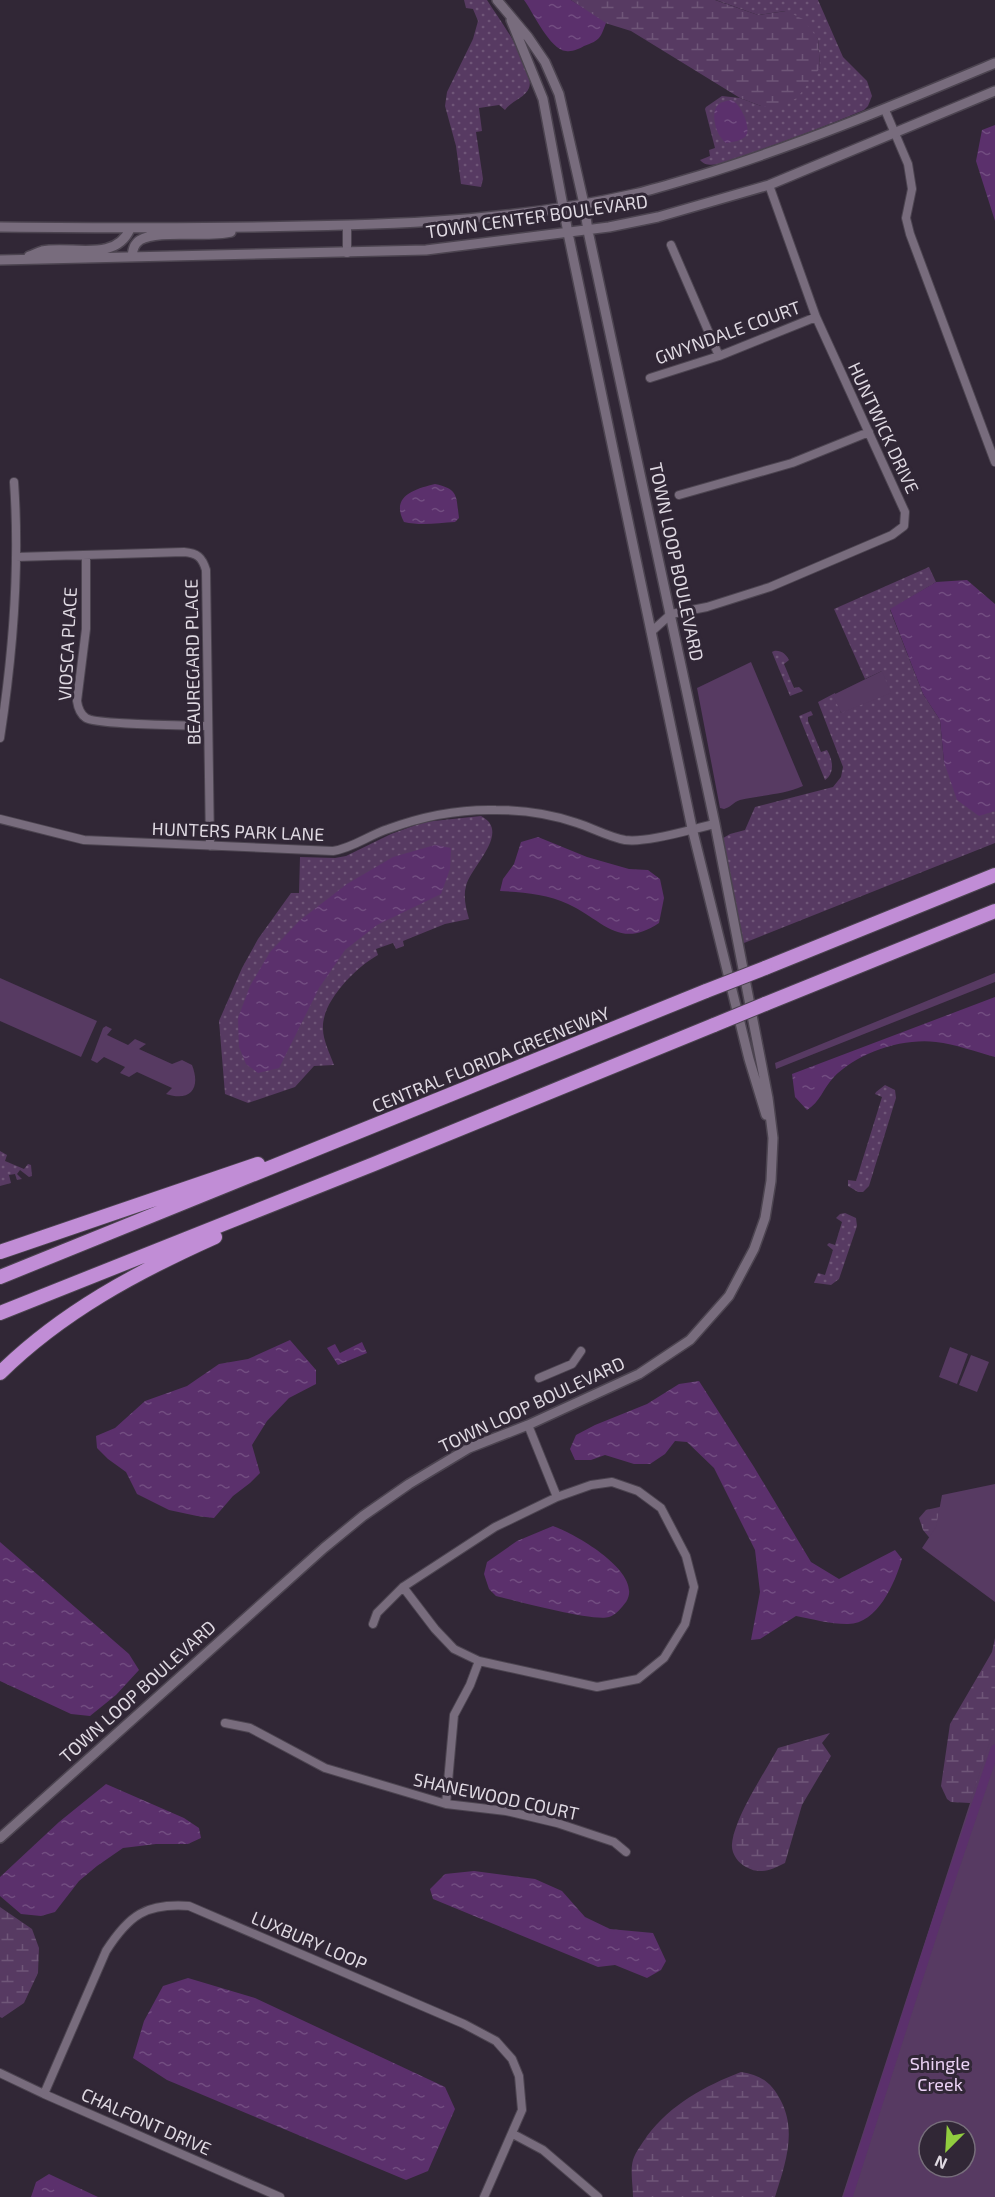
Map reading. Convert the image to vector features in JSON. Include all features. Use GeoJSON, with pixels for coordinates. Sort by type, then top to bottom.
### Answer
{"type":"FeatureCollection","features":[{"type":"Feature","properties":{"kind":"highway","name":"CENTRAL FLORIDA GREENEWAY"},"geometry":{"type":"LineString","coordinates":[[0,1277],[995,875]]}},
{"type":"Feature","properties":{"kind":"highway"},"geometry":{"type":"LineString","coordinates":[[0,1313],[374,1164],[995,911]]}},
{"type":"Feature","properties":{"kind":"highway"},"geometry":{"type":"LineString","coordinates":[[0,1252],[280,1157],[361,1132]]}},
{"type":"Feature","properties":{"kind":"highway"},"geometry":{"type":"LineString","coordinates":[[0,1373],[49,1330],[73,1313],[150,1267],[374,1164]]}},
{"type":"Feature","properties":{"kind":"street","name":"TOWN LOOP BOULEVARD"},"geometry":{"type":"LineString","coordinates":[[0,1838],[315,1556],[363,1516],[409,1484],[469,1448],[528,1425],[647,1369],[690,1340],[729,1296],[754,1249],[765,1218],[771,1181],[772,1138],[768,1098],[715,824],[584,204],[559,94],[545,62],[506,8],[497,0]]}},
{"type":"Feature","properties":{"kind":"street","name":"TOWN LOOP BOULEVARD"},"geometry":{"type":"LineString","coordinates":[[506,8],[543,99],[568,233],[692,828],[749,1059],[772,1138]]}},
{"type":"Feature","properties":{"kind":"street","name":"TOWN CENTER BOULEVARD"},"geometry":{"type":"LineString","coordinates":[[0,227],[130,229],[347,225],[448,221],[564,208],[637,194],[742,162],[885,110],[995,63]]}},
{"type":"Feature","properties":{"kind":"street","name":"TOWN CENTER BOULEVARD"},"geometry":{"type":"LineString","coordinates":[[0,260],[426,250],[588,231],[658,217],[769,185],[995,92]]}},
{"type":"Feature","properties":{"kind":"street"},"geometry":{"type":"LineString","coordinates":[[885,110],[908,164],[912,189],[906,218],[910,234],[995,462]]}},
{"type":"Feature","properties":{"kind":"street","name":"HUNTWICK DRIVE"},"geometry":{"type":"LineString","coordinates":[[671,614],[708,607],[770,587],[892,535],[904,526],[905,512],[816,317],[769,185]]}},
{"type":"Feature","properties":{"kind":"street"},"geometry":{"type":"LineString","coordinates":[[347,225],[347,253]]}},
{"type":"Feature","properties":{"kind":"street","name":"TOWN CENTER BOULEVARD"},"geometry":{"type":"LineString","coordinates":[[132,256],[134,246],[141,239],[154,236],[219,235],[244,228]]}},
{"type":"Feature","properties":{"kind":"street","name":"TOWN CENTER BOULEVARD"},"geometry":{"type":"LineString","coordinates":[[24,258],[42,251],[110,248],[117,246],[126,238],[130,229]]}},
{"type":"Feature","properties":{"kind":"street"},"geometry":{"type":"LineString","coordinates":[[671,245],[719,356]]}},
{"type":"Feature","properties":{"kind":"street","name":"GWYNDALE COURT"},"geometry":{"type":"LineString","coordinates":[[650,378],[719,356],[816,317]]}},
{"type":"Feature","properties":{"kind":"street"},"geometry":{"type":"LineString","coordinates":[[679,495],[792,463],[869,432]]}},
{"type":"Feature","properties":{"kind":"street"},"geometry":{"type":"LineString","coordinates":[[0,738],[11,636],[16,556],[14,482]]}},
{"type":"Feature","properties":{"kind":"street","name":"BEAUREGARD PLACE"},"geometry":{"type":"LineString","coordinates":[[16,556],[184,552],[198,555],[203,560],[206,570],[210,846]]}},
{"type":"Feature","properties":{"kind":"street","name":"VIOSCA PLACE"},"geometry":{"type":"LineString","coordinates":[[86,555],[86,629],[77,701],[79,710],[84,717],[102,722],[208,726]]}},
{"type":"Feature","properties":{"kind":"street"},"geometry":{"type":"LineString","coordinates":[[651,632],[671,614]]}},
{"type":"Feature","properties":{"kind":"street","name":"HUNTERS PARK LANE"},"geometry":{"type":"LineString","coordinates":[[0,819],[84,840],[333,851],[344,849],[386,829],[423,818],[483,810],[540,813],[576,822],[627,840],[641,840],[715,824]]}},
{"type":"Feature","properties":{"kind":"street"},"geometry":{"type":"LineString","coordinates":[[539,1378],[572,1364],[581,1351]]}},
{"type":"Feature","properties":{"kind":"street"},"geometry":{"type":"LineString","coordinates":[[528,1425],[557,1497]]}},
{"type":"Feature","properties":{"kind":"street"},"geometry":{"type":"LineString","coordinates":[[373,1624],[378,1613],[403,1587],[495,1527],[557,1497],[591,1485],[612,1482],[638,1491],[661,1508],[686,1556],[694,1587],[686,1624],[664,1658],[638,1678],[597,1687],[479,1661],[454,1649],[435,1629],[403,1587]]}},
{"type":"Feature","properties":{"kind":"street"},"geometry":{"type":"LineString","coordinates":[[446,1804],[454,1714],[470,1685],[479,1661]]}},
{"type":"Feature","properties":{"kind":"street","name":"SHANEWOOD COURT"},"geometry":{"type":"LineString","coordinates":[[225,1723],[250,1728],[325,1768],[446,1804],[506,1811],[557,1823],[614,1842],[626,1852]]}},
{"type":"Feature","properties":{"kind":"street","name":"LUXBURY LOOP"},"geometry":{"type":"LineString","coordinates":[[44,2094],[106,1951],[120,1929],[135,1916],[154,1908],[169,1905],[189,1906],[464,2024],[496,2041],[512,2059],[519,2076],[522,2110],[484,2197]]}},
{"type":"Feature","properties":{"kind":"street","name":"CHALFONT DRIVE"},"geometry":{"type":"LineString","coordinates":[[0,2073],[280,2197]]}},
{"type":"Feature","properties":{"kind":"street"},"geometry":{"type":"LineString","coordinates":[[513,2134],[543,2150],[598,2197]]}},
{"type":"Feature","properties":{"kind":"green space"},"geometry":{"type":"Polygon","coordinates":[[[464,0],[487,0],[522,56],[530,79],[527,91],[505,110],[499,105],[479,108],[482,131],[476,132],[483,179],[481,187],[461,184],[456,146],[445,106],[447,92],[473,39],[478,21],[473,9],[466,8],[464,0]]]}},
{"type":"Feature","properties":{"kind":"green space"},"geometry":{"type":"Polygon","coordinates":[[[571,0],[715,0],[758,15],[786,11],[803,19],[818,39],[820,68],[797,98],[778,107],[761,106],[740,98],[631,31],[602,22],[571,0]]]}},
{"type":"Feature","properties":{"kind":"green space"},"geometry":{"type":"Polygon","coordinates":[[[716,0],[818,0],[843,57],[867,81],[872,96],[868,106],[864,110],[828,125],[737,158],[709,165],[702,162],[700,160],[710,156],[709,150],[715,148],[706,107],[722,96],[740,98],[761,106],[820,68],[818,39],[785,11],[758,15],[716,0]]]}},
{"type":"Feature","properties":{"kind":"green space"},"geometry":{"type":"Polygon","coordinates":[[[929,567],[936,582],[890,610],[923,694],[940,720],[944,762],[995,810],[995,843],[739,945],[718,841],[730,834],[745,830],[755,807],[833,787],[841,777],[843,767],[818,702],[835,693],[841,713],[882,671],[865,679],[834,609],[929,567]]]}},
{"type":"Feature","properties":{"kind":"green space"},"geometry":{"type":"Polygon","coordinates":[[[772,652],[785,654],[788,658],[789,660],[784,664],[794,688],[799,687],[803,691],[790,696],[772,652]]]}},
{"type":"Feature","properties":{"kind":"green space"},"geometry":{"type":"Polygon","coordinates":[[[751,662],[803,786],[780,793],[740,800],[724,809],[720,808],[697,688],[751,662]]]}},
{"type":"Feature","properties":{"kind":"green space"},"geometry":{"type":"Polygon","coordinates":[[[882,671],[891,693],[841,713],[833,695],[882,671]]]}},
{"type":"Feature","properties":{"kind":"green space"},"geometry":{"type":"Polygon","coordinates":[[[811,711],[813,715],[808,717],[808,721],[821,752],[827,750],[832,762],[832,770],[825,780],[799,716],[811,711]]]}},
{"type":"Feature","properties":{"kind":"green space"},"geometry":{"type":"Polygon","coordinates":[[[481,816],[489,823],[492,831],[491,840],[466,886],[465,898],[469,919],[445,924],[403,941],[404,946],[396,949],[393,943],[376,949],[378,955],[350,977],[334,997],[324,1019],[324,1038],[334,1065],[314,1066],[295,1087],[248,1103],[225,1094],[219,1021],[242,968],[258,939],[291,893],[299,893],[300,857],[346,856],[391,834],[424,822],[481,816]]]}},
{"type":"Feature","properties":{"kind":"green space"},"geometry":{"type":"Polygon","coordinates":[[[995,973],[995,982],[776,1069],[775,1063],[995,973]]]}},
{"type":"Feature","properties":{"kind":"green space"},"geometry":{"type":"Polygon","coordinates":[[[0,978],[97,1021],[81,1057],[0,1021],[0,978]]]}},
{"type":"Feature","properties":{"kind":"green space"},"geometry":{"type":"Polygon","coordinates":[[[106,1026],[112,1029],[107,1035],[128,1045],[135,1039],[146,1044],[139,1049],[172,1064],[182,1060],[192,1065],[195,1080],[192,1091],[182,1096],[166,1094],[172,1088],[137,1072],[129,1077],[120,1073],[125,1067],[104,1057],[97,1063],[91,1060],[103,1028],[106,1026]]]}},
{"type":"Feature","properties":{"kind":"green space"},"geometry":{"type":"Polygon","coordinates":[[[885,1085],[895,1090],[896,1098],[869,1186],[863,1192],[858,1192],[848,1186],[848,1180],[856,1181],[882,1097],[875,1094],[885,1085]]]}},
{"type":"Feature","properties":{"kind":"green space"},"geometry":{"type":"Polygon","coordinates":[[[0,1151],[7,1155],[5,1161],[24,1169],[28,1164],[31,1165],[32,1176],[29,1177],[20,1170],[17,1174],[22,1179],[17,1180],[15,1174],[9,1175],[11,1183],[0,1186],[0,1151]]]}},
{"type":"Feature","properties":{"kind":"green space"},"geometry":{"type":"Polygon","coordinates":[[[845,1213],[856,1218],[857,1226],[839,1279],[831,1285],[814,1283],[818,1273],[825,1275],[833,1250],[827,1245],[829,1243],[835,1245],[842,1222],[836,1218],[845,1213]]]}},
{"type":"Feature","properties":{"kind":"green space"},"geometry":{"type":"Polygon","coordinates":[[[950,1347],[968,1354],[957,1384],[939,1377],[950,1347]]]}},
{"type":"Feature","properties":{"kind":"green space"},"geometry":{"type":"Polygon","coordinates":[[[971,1355],[989,1362],[977,1392],[959,1385],[971,1355]]]}},
{"type":"Feature","properties":{"kind":"green space"},"geometry":{"type":"Polygon","coordinates":[[[995,1484],[995,1602],[922,1548],[936,1527],[942,1495],[995,1484]]]}},
{"type":"Feature","properties":{"kind":"green space"},"geometry":{"type":"Polygon","coordinates":[[[944,1506],[938,1548],[923,1530],[919,1518],[926,1510],[944,1506]]]}},
{"type":"Feature","properties":{"kind":"green space"},"geometry":{"type":"Polygon","coordinates":[[[995,1638],[995,1788],[991,1793],[970,1803],[951,1802],[947,1799],[941,1786],[950,1724],[992,1652],[995,1638]]]}},
{"type":"Feature","properties":{"kind":"green space","name":"Shingle Creek"},"geometry":{"type":"Polygon","coordinates":[[[995,1726],[995,2197],[842,2197],[995,1726]]]}},
{"type":"Feature","properties":{"kind":"green space"},"geometry":{"type":"Polygon","coordinates":[[[830,1733],[822,1743],[831,1756],[802,1805],[785,1863],[761,1871],[743,1865],[733,1851],[734,1833],[744,1808],[778,1748],[830,1733]]]}},
{"type":"Feature","properties":{"kind":"green space"},"geometry":{"type":"Polygon","coordinates":[[[0,1907],[32,1929],[39,1948],[38,1973],[24,2003],[2,2018],[0,2017],[0,1907]]]}},
{"type":"Feature","properties":{"kind":"green space"},"geometry":{"type":"Polygon","coordinates":[[[741,2072],[754,2075],[770,2085],[778,2095],[786,2113],[788,2149],[775,2197],[633,2197],[633,2160],[656,2125],[690,2097],[714,2083],[741,2072]]]}},
{"type":"Feature","properties":{"kind":"water"},"geometry":{"type":"Polygon","coordinates":[[[524,0],[571,0],[606,23],[601,36],[596,40],[575,50],[566,51],[560,49],[548,38],[524,0]]]}},
{"type":"Feature","properties":{"kind":"water"},"geometry":{"type":"Polygon","coordinates":[[[731,100],[735,102],[744,116],[747,133],[741,139],[726,143],[717,131],[714,115],[718,105],[731,100]]]}},
{"type":"Feature","properties":{"kind":"water"},"geometry":{"type":"Polygon","coordinates":[[[995,125],[995,221],[976,161],[982,130],[995,125]]]}},
{"type":"Feature","properties":{"kind":"water"},"geometry":{"type":"Polygon","coordinates":[[[435,484],[448,488],[455,495],[459,518],[455,522],[417,524],[404,522],[400,513],[402,500],[413,491],[435,484]]]}},
{"type":"Feature","properties":{"kind":"water"},"geometry":{"type":"Polygon","coordinates":[[[967,580],[995,604],[995,811],[979,816],[957,800],[944,762],[940,720],[923,694],[890,609],[936,582],[967,580]]]}},
{"type":"Feature","properties":{"kind":"water"},"geometry":{"type":"Polygon","coordinates":[[[538,837],[587,857],[629,869],[648,870],[660,879],[664,898],[659,923],[645,931],[633,934],[622,933],[552,898],[500,891],[503,879],[514,864],[521,842],[538,837]]]}},
{"type":"Feature","properties":{"kind":"water"},"geometry":{"type":"Polygon","coordinates":[[[435,845],[451,848],[450,869],[441,894],[377,925],[345,950],[319,988],[279,1068],[258,1073],[246,1064],[239,1047],[238,1018],[250,986],[270,952],[299,921],[347,884],[393,857],[435,845]]]}},
{"type":"Feature","properties":{"kind":"water"},"geometry":{"type":"Polygon","coordinates":[[[995,997],[995,1057],[936,1042],[909,1042],[894,1045],[854,1061],[843,1069],[807,1110],[795,1097],[792,1074],[995,997]]]}},
{"type":"Feature","properties":{"kind":"water"},"geometry":{"type":"Polygon","coordinates":[[[290,1340],[316,1370],[316,1384],[289,1398],[267,1421],[252,1445],[260,1473],[233,1496],[214,1518],[169,1510],[137,1494],[126,1472],[97,1448],[96,1436],[115,1428],[145,1401],[187,1386],[219,1364],[248,1359],[290,1340]]]}},
{"type":"Feature","properties":{"kind":"water"},"geometry":{"type":"Polygon","coordinates":[[[362,1342],[367,1353],[338,1365],[327,1348],[335,1344],[340,1353],[362,1342]]]}},
{"type":"Feature","properties":{"kind":"water"},"geometry":{"type":"Polygon","coordinates":[[[699,1381],[811,1562],[839,1579],[895,1550],[902,1559],[895,1579],[883,1601],[867,1618],[847,1624],[796,1616],[760,1639],[751,1640],[760,1592],[755,1550],[714,1468],[687,1442],[675,1441],[665,1454],[650,1464],[634,1464],[605,1455],[591,1460],[575,1460],[570,1449],[576,1435],[647,1404],[679,1384],[699,1381]]]}},
{"type":"Feature","properties":{"kind":"water"},"geometry":{"type":"Polygon","coordinates":[[[553,1526],[590,1545],[617,1567],[626,1579],[629,1591],[626,1602],[614,1615],[601,1618],[572,1614],[496,1596],[489,1589],[484,1574],[487,1562],[517,1541],[553,1526]]]}},
{"type":"Feature","properties":{"kind":"water"},"geometry":{"type":"Polygon","coordinates":[[[0,1542],[129,1654],[139,1670],[116,1695],[90,1716],[71,1714],[0,1681],[0,1542]]]}},
{"type":"Feature","properties":{"kind":"water"},"geometry":{"type":"Polygon","coordinates":[[[106,1784],[184,1818],[199,1828],[201,1838],[188,1844],[156,1844],[123,1848],[79,1881],[55,1912],[41,1916],[21,1914],[0,1896],[0,1877],[59,1822],[106,1784]]]}},
{"type":"Feature","properties":{"kind":"water"},"geometry":{"type":"Polygon","coordinates":[[[474,1871],[535,1879],[562,1891],[585,1917],[610,1929],[653,1933],[666,1961],[661,1970],[647,1978],[615,1965],[598,1967],[433,1899],[430,1889],[445,1874],[474,1871]]]}},
{"type":"Feature","properties":{"kind":"water"},"geometry":{"type":"Polygon","coordinates":[[[188,1978],[255,1998],[445,2087],[455,2109],[428,2171],[406,2180],[167,2080],[133,2058],[144,2021],[163,1986],[188,1978]]]}},
{"type":"Feature","properties":{"kind":"water"},"geometry":{"type":"Polygon","coordinates":[[[49,2174],[98,2197],[31,2197],[36,2182],[49,2174]]]}},
{"type":"Feature","properties":{"kind":"waterway","name":"Shingle Creek"},"geometry":{"type":"LineString","coordinates":[[848,2197],[995,1749]]}}]}
